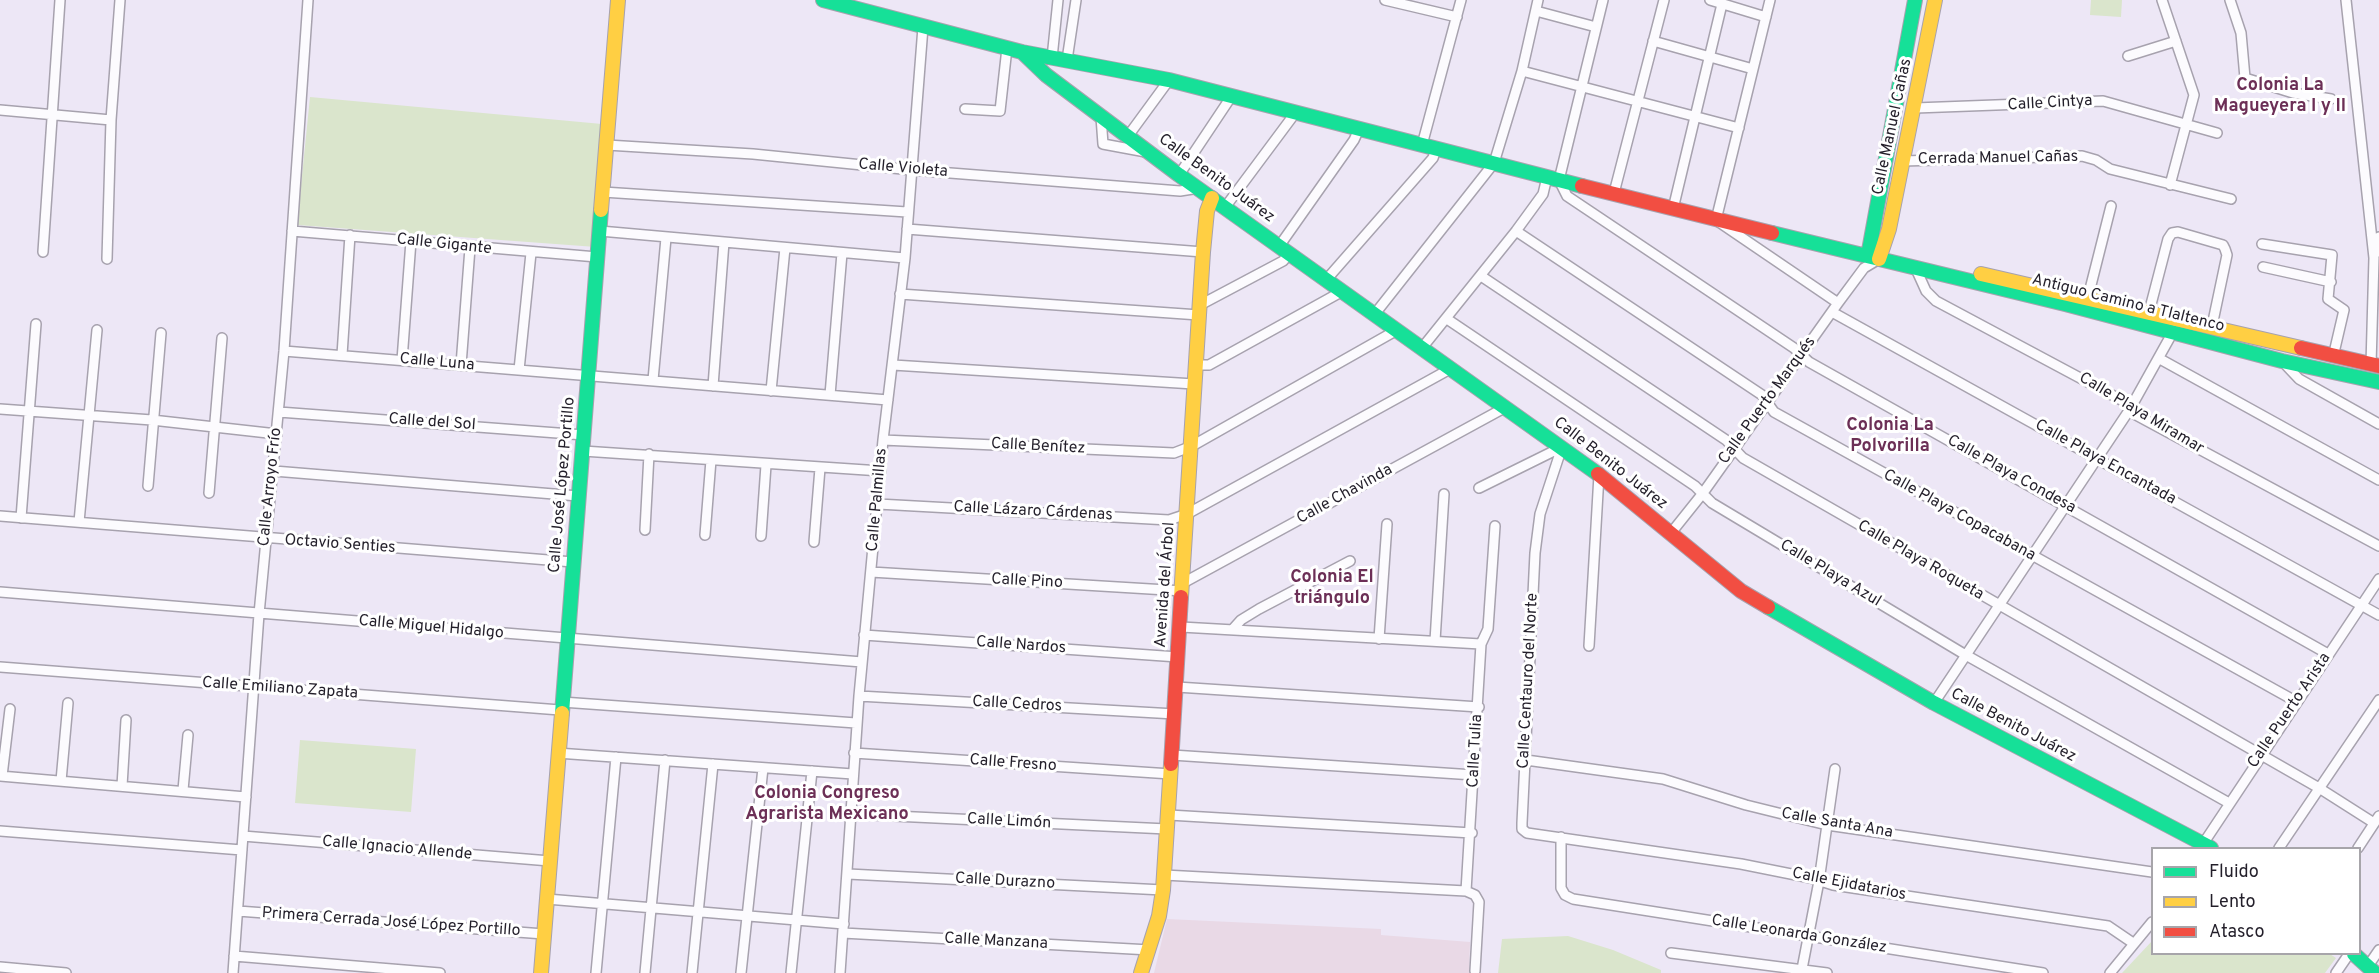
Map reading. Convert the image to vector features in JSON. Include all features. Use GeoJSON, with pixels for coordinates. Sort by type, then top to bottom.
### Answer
{"type":"FeatureCollection","features":[{"type":"Feature","properties":{"kind":"street"},"geometry":{"type":"LineString","coordinates":[[43,252],[60,0]]}},
{"type":"Feature","properties":{"kind":"street"},"geometry":{"type":"LineString","coordinates":[[107,259],[111,120],[120,0]]}},
{"type":"Feature","properties":{"kind":"street","name":"Calle Arroyo Frío"},"geometry":{"type":"LineString","coordinates":[[233,973],[259,614],[284,351],[308,0]]}},
{"type":"Feature","properties":{"kind":"street","name":"Calle José López Portillo"},"geometry":{"type":"LineString","coordinates":[[541,973],[578,496],[590,377],[597,257],[618,0]]}},
{"type":"Feature","properties":{"kind":"street","name":"Calle Benito Juárez"},"geometry":{"type":"LineString","coordinates":[[823,0],[1022,52],[1169,80],[1716,220],[1873,257]]}},
{"type":"Feature","properties":{"kind":"street"},"geometry":{"type":"LineString","coordinates":[[1052,58],[1058,0]]}},
{"type":"Feature","properties":{"kind":"street"},"geometry":{"type":"LineString","coordinates":[[1067,60],[1076,0]]}},
{"type":"Feature","properties":{"kind":"street"},"geometry":{"type":"LineString","coordinates":[[1384,0],[1457,17]]}},
{"type":"Feature","properties":{"kind":"street"},"geometry":{"type":"LineString","coordinates":[[1422,145],[1461,0]]}},
{"type":"Feature","properties":{"kind":"street"},"geometry":{"type":"LineString","coordinates":[[1374,315],[1494,163],[1522,71],[1538,0]]}},
{"type":"Feature","properties":{"kind":"street"},"geometry":{"type":"LineString","coordinates":[[1422,348],[1516,231],[1553,178],[1581,86],[1603,0]]}},
{"type":"Feature","properties":{"kind":"street"},"geometry":{"type":"LineString","coordinates":[[1614,193],[1664,0]]}},
{"type":"Feature","properties":{"kind":"street"},"geometry":{"type":"LineString","coordinates":[[1710,0],[1722,4],[1737,3],[1766,17]]}},
{"type":"Feature","properties":{"kind":"street"},"geometry":{"type":"LineString","coordinates":[[1770,0],[1716,220],[1838,303]]}},
{"type":"Feature","properties":{"kind":"street","name":"Calle Manuel Cañas"},"geometry":{"type":"LineString","coordinates":[[1873,257],[1916,0]]}},
{"type":"Feature","properties":{"kind":"street","name":"Calle Manuel Cañas"},"geometry":{"type":"LineString","coordinates":[[1873,257],[1902,161],[1915,108],[1935,0]]}},
{"type":"Feature","properties":{"kind":"street"},"geometry":{"type":"LineString","coordinates":[[2162,0],[2193,85],[2194,95],[2170,185]]}},
{"type":"Feature","properties":{"kind":"street"},"geometry":{"type":"LineString","coordinates":[[2230,0],[2241,33],[2245,78],[2293,93],[2331,99]]}},
{"type":"Feature","properties":{"kind":"street"},"geometry":{"type":"LineString","coordinates":[[2066,299],[2088,297],[2333,357],[2375,365],[2374,258],[2346,0]]}},
{"type":"Feature","properties":{"kind":"street"},"geometry":{"type":"LineString","coordinates":[[1673,209],[1722,4]]}},
{"type":"Feature","properties":{"kind":"street"},"geometry":{"type":"LineString","coordinates":[[1536,11],[1596,27]]}},
{"type":"Feature","properties":{"kind":"street","name":"Calle Palmillas"},"geometry":{"type":"LineString","coordinates":[[840,973],[852,814],[856,723],[883,440],[905,258],[924,27]]}},
{"type":"Feature","properties":{"kind":"street"},"geometry":{"type":"LineString","coordinates":[[1653,41],[1753,69]]}},
{"type":"Feature","properties":{"kind":"street"},"geometry":{"type":"LineString","coordinates":[[2128,56],[2176,41]]}},
{"type":"Feature","properties":{"kind":"street"},"geometry":{"type":"LineString","coordinates":[[965,109],[1000,111],[1007,48]]}},
{"type":"Feature","properties":{"kind":"street","name":"Calle Benito Juárez"},"geometry":{"type":"LineString","coordinates":[[1022,52],[1101,117],[1179,175],[1562,447],[1741,591],[1934,703],[2207,846]]}},
{"type":"Feature","properties":{"kind":"street"},"geometry":{"type":"LineString","coordinates":[[1522,71],[1693,118],[1739,128]]}},
{"type":"Feature","properties":{"kind":"street"},"geometry":{"type":"LineString","coordinates":[[1128,136],[1169,80]]}},
{"type":"Feature","properties":{"kind":"street"},"geometry":{"type":"LineString","coordinates":[[1179,175],[1231,96]]}},
{"type":"Feature","properties":{"kind":"street","name":"Calle Cintya"},"geometry":{"type":"LineString","coordinates":[[1915,108],[2103,101],[2217,133]]}},
{"type":"Feature","properties":{"kind":"street"},"geometry":{"type":"LineString","coordinates":[[0,110],[111,120]]}},
{"type":"Feature","properties":{"kind":"street"},"geometry":{"type":"LineString","coordinates":[[1226,207],[1296,112]]}},
{"type":"Feature","properties":{"kind":"street"},"geometry":{"type":"LineString","coordinates":[[1101,117],[1103,144],[1151,153]]}},
{"type":"Feature","properties":{"kind":"street"},"geometry":{"type":"LineString","coordinates":[[900,294],[1200,310],[1283,261],[1285,250],[1359,129]]}},
{"type":"Feature","properties":{"kind":"street","name":"Calle Violeta"},"geometry":{"type":"LineString","coordinates":[[607,145],[753,154],[912,170],[1180,191],[1199,188]]}},
{"type":"Feature","properties":{"kind":"street"},"geometry":{"type":"LineString","coordinates":[[1326,280],[1433,158],[1436,148]]}},
{"type":"Feature","properties":{"kind":"street","name":"Cerrada Manuel Cañas"},"geometry":{"type":"LineString","coordinates":[[1902,161],[2082,156],[2096,160],[2110,169],[2231,199]]}},
{"type":"Feature","properties":{"kind":"street","name":"Calle Playa Condesa"},"geometry":{"type":"LineString","coordinates":[[1553,178],[1577,204],[1794,348],[1801,356],[2328,654]]}},
{"type":"Feature","properties":{"kind":"street"},"geometry":{"type":"LineString","coordinates":[[603,192],[907,212]]}},
{"type":"Feature","properties":{"kind":"street","name":"Avenida del Árbol"},"geometry":{"type":"LineString","coordinates":[[1141,973],[1150,950],[1163,890],[1203,252],[1207,211],[1212,198]]}},
{"type":"Feature","properties":{"kind":"street"},"geometry":{"type":"LineString","coordinates":[[2088,297],[2111,206]]}},
{"type":"Feature","properties":{"kind":"street"},"geometry":{"type":"LineString","coordinates":[[907,230],[1203,252]]}},
{"type":"Feature","properties":{"kind":"street","name":"Calle Gigante"},"geometry":{"type":"LineString","coordinates":[[292,231],[470,248],[597,257]]}},
{"type":"Feature","properties":{"kind":"street"},"geometry":{"type":"LineString","coordinates":[[600,231],[905,258]]}},
{"type":"Feature","properties":{"kind":"street","name":"Calle Playa Copacabana"},"geometry":{"type":"LineString","coordinates":[[1516,231],[1762,395],[1774,412],[2297,702]]}},
{"type":"Feature","properties":{"kind":"street"},"geometry":{"type":"LineString","coordinates":[[2149,312],[2168,239],[2172,233],[2178,232],[2223,245],[2225,249],[2227,255],[2212,326]]}},
{"type":"Feature","properties":{"kind":"street"},"geometry":{"type":"LineString","coordinates":[[342,355],[350,235]]}},
{"type":"Feature","properties":{"kind":"street"},"geometry":{"type":"LineString","coordinates":[[2374,258],[2379,237]]}},
{"type":"Feature","properties":{"kind":"street"},"geometry":{"type":"LineString","coordinates":[[653,380],[666,238]]}},
{"type":"Feature","properties":{"kind":"street"},"geometry":{"type":"LineString","coordinates":[[402,360],[411,241]]}},
{"type":"Feature","properties":{"kind":"street"},"geometry":{"type":"LineString","coordinates":[[713,386],[724,242]]}},
{"type":"Feature","properties":{"kind":"street"},"geometry":{"type":"LineString","coordinates":[[2262,244],[2329,253],[2333,258],[2328,299],[2344,310],[2333,357]]}},
{"type":"Feature","properties":{"kind":"street"},"geometry":{"type":"LineString","coordinates":[[461,364],[470,248]]}},
{"type":"Feature","properties":{"kind":"street"},"geometry":{"type":"LineString","coordinates":[[771,391],[785,249]]}},
{"type":"Feature","properties":{"kind":"street"},"geometry":{"type":"LineString","coordinates":[[519,370],[531,253]]}},
{"type":"Feature","properties":{"kind":"street"},"geometry":{"type":"LineString","coordinates":[[830,394],[842,253]]}},
{"type":"Feature","properties":{"kind":"street"},"geometry":{"type":"LineString","coordinates":[[1873,257],[1977,278]]}},
{"type":"Feature","properties":{"kind":"street","name":"Antiguo Camino a Tlaltenco"},"geometry":{"type":"LineString","coordinates":[[1873,257],[1917,269],[1977,278],[2066,299],[2174,332],[2282,361],[2379,382]]}},
{"type":"Feature","properties":{"kind":"street","name":"Calle Puerto Marqués"},"geometry":{"type":"LineString","coordinates":[[1671,533],[1703,493],[1873,257]]}},
{"type":"Feature","properties":{"kind":"street"},"geometry":{"type":"LineString","coordinates":[[2263,267],[2331,282]]}},
{"type":"Feature","properties":{"kind":"street","name":"Calle Playa Miramar"},"geometry":{"type":"LineString","coordinates":[[1917,269],[1926,291],[1936,302],[2125,402],[2136,415],[2379,546]]}},
{"type":"Feature","properties":{"kind":"street","name":"Calle Playa Roqueta"},"geometry":{"type":"LineString","coordinates":[[1480,276],[1726,440],[1733,450],[1997,606],[2377,820]]}},
{"type":"Feature","properties":{"kind":"street"},"geometry":{"type":"LineString","coordinates":[[1196,365],[1209,365],[1341,292]]}},
{"type":"Feature","properties":{"kind":"street","name":"Calle Playa Encantada"},"geometry":{"type":"LineString","coordinates":[[1832,312],[2379,615]]}},
{"type":"Feature","properties":{"kind":"street"},"geometry":{"type":"LineString","coordinates":[[1934,703],[1964,654],[2032,557],[2130,409],[2160,359],[2179,318]]}},
{"type":"Feature","properties":{"kind":"street","name":"Calle Playa Azul"},"geometry":{"type":"LineString","coordinates":[[1447,319],[1703,493],[1712,503],[1964,654],[2229,803]]}},
{"type":"Feature","properties":{"kind":"street"},"geometry":{"type":"LineString","coordinates":[[21,518],[36,324]]}},
{"type":"Feature","properties":{"kind":"street"},"geometry":{"type":"LineString","coordinates":[[79,522],[97,330]]}},
{"type":"Feature","properties":{"kind":"street","name":"Calle Benítez"},"geometry":{"type":"LineString","coordinates":[[883,440],[1174,453],[1192,446],[1396,330]]}},
{"type":"Feature","properties":{"kind":"street"},"geometry":{"type":"LineString","coordinates":[[148,486],[161,333]]}},
{"type":"Feature","properties":{"kind":"street"},"geometry":{"type":"LineString","coordinates":[[209,493],[222,338]]}},
{"type":"Feature","properties":{"kind":"street","name":"Calle Luna"},"geometry":{"type":"LineString","coordinates":[[284,351],[888,400]]}},
{"type":"Feature","properties":{"kind":"street"},"geometry":{"type":"LineString","coordinates":[[2160,359],[2379,480]]}},
{"type":"Feature","properties":{"kind":"street"},"geometry":{"type":"LineString","coordinates":[[2282,361],[2299,379],[2379,424]]}},
{"type":"Feature","properties":{"kind":"street"},"geometry":{"type":"LineString","coordinates":[[893,365],[1194,384]]}},
{"type":"Feature","properties":{"kind":"street","name":"Calle Lázaro Cárdenas"},"geometry":{"type":"LineString","coordinates":[[878,504],[1169,520],[1187,514],[1450,369]]}},
{"type":"Feature","properties":{"kind":"street","name":"Calle Chavinda"},"geometry":{"type":"LineString","coordinates":[[1183,587],[1506,407]]}},
{"type":"Feature","properties":{"kind":"street"},"geometry":{"type":"LineString","coordinates":[[0,409],[152,420],[277,434]]}},
{"type":"Feature","properties":{"kind":"street","name":"Calle del Sol"},"geometry":{"type":"LineString","coordinates":[[279,412],[584,435]]}},
{"type":"Feature","properties":{"kind":"street"},"geometry":{"type":"LineString","coordinates":[[1479,489],[1562,447]]}},
{"type":"Feature","properties":{"kind":"street","name":"Calle Centauro del Norte"},"geometry":{"type":"LineString","coordinates":[[1561,837],[1527,833],[1522,829],[1534,553],[1540,514],[1562,447]]}},
{"type":"Feature","properties":{"kind":"street"},"geometry":{"type":"LineString","coordinates":[[583,451],[880,471]]}},
{"type":"Feature","properties":{"kind":"street"},"geometry":{"type":"LineString","coordinates":[[645,530],[649,454]]}},
{"type":"Feature","properties":{"kind":"street"},"geometry":{"type":"LineString","coordinates":[[705,535],[711,460]]}},
{"type":"Feature","properties":{"kind":"street"},"geometry":{"type":"LineString","coordinates":[[761,536],[766,465]]}},
{"type":"Feature","properties":{"kind":"street"},"geometry":{"type":"LineString","coordinates":[[814,542],[820,468]]}},
{"type":"Feature","properties":{"kind":"street"},"geometry":{"type":"LineString","coordinates":[[274,471],[578,496]]}},
{"type":"Feature","properties":{"kind":"street"},"geometry":{"type":"LineString","coordinates":[[1589,646],[1599,475]]}},
{"type":"Feature","properties":{"kind":"street"},"geometry":{"type":"LineString","coordinates":[[1435,641],[1444,494]]}},
{"type":"Feature","properties":{"kind":"street","name":"Octavio Senties"},"geometry":{"type":"LineString","coordinates":[[0,516],[573,562]]}},
{"type":"Feature","properties":{"kind":"street"},"geometry":{"type":"LineString","coordinates":[[1379,639],[1387,525]]}},
{"type":"Feature","properties":{"kind":"street","name":"Calle Tulia"},"geometry":{"type":"LineString","coordinates":[[1466,891],[1472,833],[1480,644],[1488,628],[1495,526]]}},
{"type":"Feature","properties":{"kind":"street"},"geometry":{"type":"LineString","coordinates":[[1232,630],[1250,614],[1350,561]]}},
{"type":"Feature","properties":{"kind":"street","name":"Calle Pino"},"geometry":{"type":"LineString","coordinates":[[871,572],[1183,587]]}},
{"type":"Feature","properties":{"kind":"street","name":"Calle Puerto Arista"},"geometry":{"type":"LineString","coordinates":[[2207,846],[2229,803],[2260,754],[2379,579]]}},
{"type":"Feature","properties":{"kind":"street","name":"Calle Miguel Hidalgo"},"geometry":{"type":"LineString","coordinates":[[0,592],[862,662]]}},
{"type":"Feature","properties":{"kind":"street"},"geometry":{"type":"LineString","coordinates":[[1181,627],[1480,644]]}},
{"type":"Feature","properties":{"kind":"street","name":"Calle Nardos"},"geometry":{"type":"LineString","coordinates":[[864,635],[1178,657]]}},
{"type":"Feature","properties":{"kind":"street","name":"Calle Emiliano Zapata"},"geometry":{"type":"LineString","coordinates":[[0,667],[254,687],[856,723]]}},
{"type":"Feature","properties":{"kind":"street"},"geometry":{"type":"LineString","coordinates":[[1177,687],[1479,707]]}},
{"type":"Feature","properties":{"kind":"street","name":"Calle Cedros"},"geometry":{"type":"LineString","coordinates":[[859,696],[1174,714]]}},
{"type":"Feature","properties":{"kind":"street"},"geometry":{"type":"LineString","coordinates":[[2280,847],[2379,700]]}},
{"type":"Feature","properties":{"kind":"street"},"geometry":{"type":"LineString","coordinates":[[61,780],[68,703]]}},
{"type":"Feature","properties":{"kind":"street"},"geometry":{"type":"LineString","coordinates":[[10,709],[1,776],[246,797]]}},
{"type":"Feature","properties":{"kind":"street"},"geometry":{"type":"LineString","coordinates":[[122,786],[126,720]]}},
{"type":"Feature","properties":{"kind":"street"},"geometry":{"type":"LineString","coordinates":[[183,790],[188,735]]}},
{"type":"Feature","properties":{"kind":"street"},"geometry":{"type":"LineString","coordinates":[[557,753],[853,774]]}},
{"type":"Feature","properties":{"kind":"street","name":"Calle Fresno"},"geometry":{"type":"LineString","coordinates":[[854,753],[1171,774]]}},
{"type":"Feature","properties":{"kind":"street"},"geometry":{"type":"LineString","coordinates":[[1172,755],[1474,775]]}},
{"type":"Feature","properties":{"kind":"street"},"geometry":{"type":"LineString","coordinates":[[596,973],[616,757]]}},
{"type":"Feature","properties":{"kind":"street"},"geometry":{"type":"LineString","coordinates":[[645,973],[665,760]]}},
{"type":"Feature","properties":{"kind":"street","name":"Calle Santa Ana"},"geometry":{"type":"LineString","coordinates":[[1526,760],[1663,779],[1746,805],[1827,825],[2151,872]]}},
{"type":"Feature","properties":{"kind":"street"},"geometry":{"type":"LineString","coordinates":[[692,973],[713,764]]}},
{"type":"Feature","properties":{"kind":"street"},"geometry":{"type":"LineString","coordinates":[[741,973],[749,916],[763,768]]}},
{"type":"Feature","properties":{"kind":"street"},"geometry":{"type":"LineString","coordinates":[[1802,969],[1819,881],[1835,769]]}},
{"type":"Feature","properties":{"kind":"street"},"geometry":{"type":"LineString","coordinates":[[791,973],[812,771]]}},
{"type":"Feature","properties":{"kind":"street","name":"Calle Limón"},"geometry":{"type":"LineString","coordinates":[[852,814],[1167,829]]}},
{"type":"Feature","properties":{"kind":"street"},"geometry":{"type":"LineString","coordinates":[[1169,815],[1472,833]]}},
{"type":"Feature","properties":{"kind":"street"},"geometry":{"type":"LineString","coordinates":[[2359,847],[2377,820]]}},
{"type":"Feature","properties":{"kind":"street"},"geometry":{"type":"LineString","coordinates":[[0,831],[242,849]]}},
{"type":"Feature","properties":{"kind":"street","name":"Calle Ignacio Allende"},"geometry":{"type":"LineString","coordinates":[[243,836],[550,861]]}},
{"type":"Feature","properties":{"kind":"street","name":"Calle Ejidatarios"},"geometry":{"type":"LineString","coordinates":[[1561,837],[1741,864],[1833,885],[2108,926],[2133,943]]}},
{"type":"Feature","properties":{"kind":"street","name":"Calle Leonarda González"},"geometry":{"type":"LineString","coordinates":[[1561,837],[1561,888],[1565,895],[1573,899],[2043,973]]}},
{"type":"Feature","properties":{"kind":"street","name":"Calle Durazno"},"geometry":{"type":"LineString","coordinates":[[848,874],[1163,890]]}},
{"type":"Feature","properties":{"kind":"street"},"geometry":{"type":"LineString","coordinates":[[1164,875],[1466,891],[1475,895],[1479,902],[1474,971]]}},
{"type":"Feature","properties":{"kind":"street","name":"Calle Manzana"},"geometry":{"type":"LineString","coordinates":[[547,900],[749,916],[843,929],[1150,950]]}},
{"type":"Feature","properties":{"kind":"street","name":"Primera Cerrada José López Portillo"},"geometry":{"type":"LineString","coordinates":[[237,911],[544,934]]}},
{"type":"Feature","properties":{"kind":"street"},"geometry":{"type":"LineString","coordinates":[[2110,973],[2151,923]]}},
{"type":"Feature","properties":{"kind":"street"},"geometry":{"type":"LineString","coordinates":[[2352,955],[2372,970],[2379,950]]}},
{"type":"Feature","properties":{"kind":"street"},"geometry":{"type":"LineString","coordinates":[[1671,953],[1760,969],[1802,969],[1827,973]]}},
{"type":"Feature","properties":{"kind":"street"},"geometry":{"type":"LineString","coordinates":[[2336,973],[2350,955]]}},
{"type":"Feature","properties":{"kind":"street"},"geometry":{"type":"LineString","coordinates":[[234,956],[440,973]]}},
{"type":"Feature","properties":{"kind":"street"},"geometry":{"type":"LineString","coordinates":[[0,967],[66,973]]}},
{"type":"Feature","properties":{"kind":"shaded area"},"geometry":{"type":"Polygon","coordinates":[[[1167,919],[1381,929],[1381,935],[1470,942],[1469,973],[1154,973],[1167,919]]]}},
{"type":"Feature","properties":{"kind":"green space"},"geometry":{"type":"Polygon","coordinates":[[[2091,0],[2122,0],[2121,17],[2090,15],[2091,0]]]}},
{"type":"Feature","properties":{"kind":"green space"},"geometry":{"type":"Polygon","coordinates":[[[310,97],[602,124],[596,247],[297,225],[310,97]]]}},
{"type":"Feature","properties":{"kind":"green space"},"geometry":{"type":"Polygon","coordinates":[[[300,740],[416,749],[411,812],[295,803],[300,740]]]}},
{"type":"Feature","properties":{"kind":"green space"},"geometry":{"type":"Polygon","coordinates":[[[1568,936],[1613,950],[1661,970],[1661,973],[1498,973],[1502,939],[1568,936]]]}},
{"type":"Feature","properties":{"kind":"green space"},"geometry":{"type":"Polygon","coordinates":[[[2151,942],[2151,955],[2332,955],[2336,958],[2325,973],[2122,973],[2151,942]]]}},
{"type":"Feature","properties":{"kind":"traffic: fast"},"geometry":{"type":"LineString","coordinates":[[823,0],[1022,52],[1169,80],[1582,186]]}},
{"type":"Feature","properties":{"kind":"traffic: fast"},"geometry":{"type":"LineString","coordinates":[[1868,256],[1915,0]]}},
{"type":"Feature","properties":{"kind":"traffic: fast"},"geometry":{"type":"LineString","coordinates":[[1022,52],[1046,75],[1179,175],[1598,474]]}},
{"type":"Feature","properties":{"kind":"traffic: fast"},"geometry":{"type":"LineString","coordinates":[[562,713],[601,210]]}},
{"type":"Feature","properties":{"kind":"traffic: fast"},"geometry":{"type":"LineString","coordinates":[[1772,233],[2065,304],[2282,361],[2379,382]]}},
{"type":"Feature","properties":{"kind":"traffic: fast"},"geometry":{"type":"LineString","coordinates":[[1768,607],[1934,703],[2209,847]]}},
{"type":"Feature","properties":{"kind":"traffic: fast"},"geometry":{"type":"LineString","coordinates":[[2355,955],[2375,973]]}},
{"type":"Feature","properties":{"kind":"traffic: slow"},"geometry":{"type":"LineString","coordinates":[[601,210],[618,0]]}},
{"type":"Feature","properties":{"kind":"traffic: slow"},"geometry":{"type":"LineString","coordinates":[[1879,259],[1889,229],[1935,0]]}},
{"type":"Feature","properties":{"kind":"traffic: slow"},"geometry":{"type":"LineString","coordinates":[[1181,597],[1203,252],[1207,211],[1212,198]]}},
{"type":"Feature","properties":{"kind":"traffic: slow"},"geometry":{"type":"LineString","coordinates":[[1981,274],[2301,348]]}},
{"type":"Feature","properties":{"kind":"traffic: slow"},"geometry":{"type":"LineString","coordinates":[[541,973],[562,713]]}},
{"type":"Feature","properties":{"kind":"traffic: slow"},"geometry":{"type":"LineString","coordinates":[[1141,973],[1159,916],[1163,890],[1171,764]]}},
{"type":"Feature","properties":{"kind":"traffic: jam"},"geometry":{"type":"LineString","coordinates":[[1582,186],[1772,233]]}},
{"type":"Feature","properties":{"kind":"traffic: jam"},"geometry":{"type":"LineString","coordinates":[[2301,348],[2379,366]]}},
{"type":"Feature","properties":{"kind":"traffic: jam"},"geometry":{"type":"LineString","coordinates":[[1598,474],[1741,591],[1768,607]]}},
{"type":"Feature","properties":{"kind":"traffic: jam"},"geometry":{"type":"LineString","coordinates":[[1171,764],[1181,597]]}},
{"type":"Feature","properties":{"kind":"district","name":"Colonia La Magueyera I y II"},"geometry":{"type":"Point","coordinates":[2280,96]}},
{"type":"Feature","properties":{"kind":"district","name":"Colonia La Polvorilla"},"geometry":{"type":"Point","coordinates":[1890,436]}},
{"type":"Feature","properties":{"kind":"district","name":"Colonia El triángulo"},"geometry":{"type":"Point","coordinates":[1332,588]}},
{"type":"Feature","properties":{"kind":"district","name":"Colonia Congreso Agrarista Mexicano"},"geometry":{"type":"Point","coordinates":[827,804]}}]}
